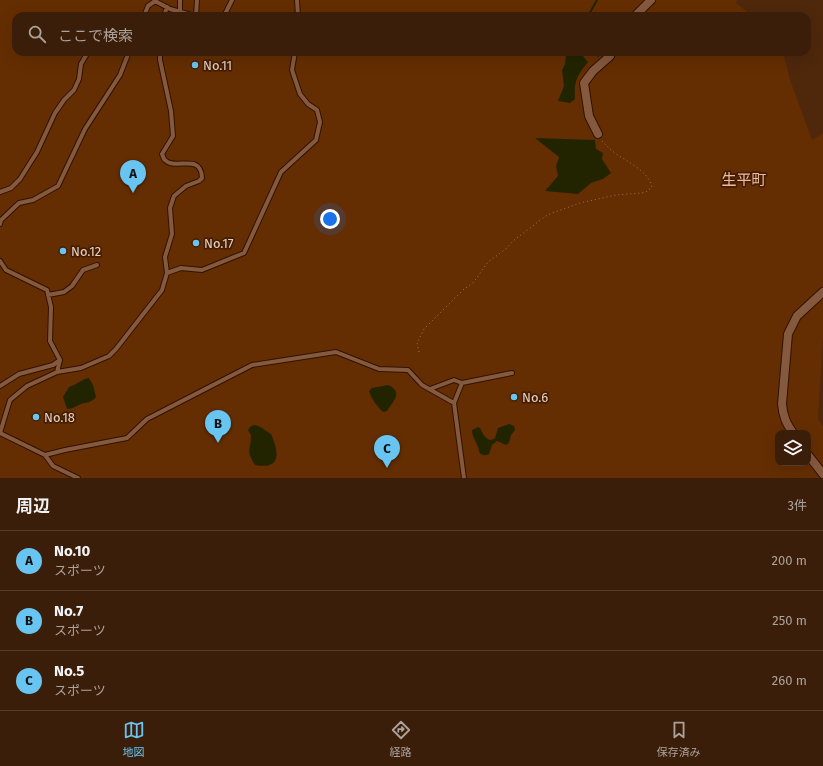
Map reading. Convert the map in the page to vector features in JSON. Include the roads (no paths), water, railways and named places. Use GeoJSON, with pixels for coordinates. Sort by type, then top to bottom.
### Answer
{"type":"FeatureCollection","features":[{"type":"Feature","properties":{"kind":"street"},"geometry":{"type":"LineString","coordinates":[[639,12],[651,0]]}},
{"type":"Feature","properties":{"kind":"street"},"geometry":{"type":"LineString","coordinates":[[598,134],[588,116],[584,83],[593,71],[610,56]]}},
{"type":"Feature","properties":{"kind":"street"},"geometry":{"type":"LineString","coordinates":[[791,430],[782,414],[788,334],[797,316],[823,292]]}},
{"type":"Feature","properties":{"kind":"street"},"geometry":{"type":"LineString","coordinates":[[811,459],[823,474]]}},
{"type":"Feature","properties":{"kind":"lane"},"geometry":{"type":"LineString","coordinates":[[146,12],[148,6],[155,1],[180,12],[180,0]]}},
{"type":"Feature","properties":{"kind":"lane"},"geometry":{"type":"LineString","coordinates":[[196,12],[197,0]]}},
{"type":"Feature","properties":{"kind":"lane"},"geometry":{"type":"LineString","coordinates":[[226,12],[232,0]]}},
{"type":"Feature","properties":{"kind":"lane"},"geometry":{"type":"LineString","coordinates":[[297,0],[298,12]]}},
{"type":"Feature","properties":{"kind":"lane"},"geometry":{"type":"LineString","coordinates":[[165,12],[166,7]]}},
{"type":"Feature","properties":{"kind":"lane"},"geometry":{"type":"LineString","coordinates":[[0,192],[11,188],[37,152],[55,113],[64,100],[74,90],[79,79],[81,64],[86,56]]}},
{"type":"Feature","properties":{"kind":"lane"},"geometry":{"type":"LineString","coordinates":[[0,224],[1,220],[19,203],[33,200],[58,186],[85,129],[120,75],[127,56]]}},
{"type":"Feature","properties":{"kind":"lane"},"geometry":{"type":"LineString","coordinates":[[78,478],[53,466],[45,455],[0,433],[10,400],[27,386],[57,372],[81,368],[109,356],[116,350],[162,290],[167,273],[165,257],[172,234],[170,208],[174,196],[186,186],[199,181],[202,178],[202,172],[197,166],[192,164],[171,163],[165,160],[162,154],[173,136],[171,111],[160,56]]}},
{"type":"Feature","properties":{"kind":"lane"},"geometry":{"type":"LineString","coordinates":[[167,273],[181,268],[202,270],[244,253],[281,172],[316,140],[320,122],[316,110],[308,104],[300,94],[292,70],[294,56]]}},
{"type":"Feature","properties":{"kind":"lane"},"geometry":{"type":"LineString","coordinates":[[0,261],[6,270],[47,290],[51,307],[50,341],[60,360],[57,372]]}},
{"type":"Feature","properties":{"kind":"lane"},"geometry":{"type":"LineString","coordinates":[[48,295],[64,292],[72,286],[83,270],[97,265]]}},
{"type":"Feature","properties":{"kind":"lane"},"geometry":{"type":"LineString","coordinates":[[45,455],[127,438],[147,419],[252,365],[336,352],[379,369],[408,370],[422,385],[454,403]]}},
{"type":"Feature","properties":{"kind":"lane"},"geometry":{"type":"LineString","coordinates":[[0,386],[19,374],[53,365],[60,360]]}},
{"type":"Feature","properties":{"kind":"lane"},"geometry":{"type":"LineString","coordinates":[[430,389],[454,380],[462,383],[512,373]]}},
{"type":"Feature","properties":{"kind":"lane"},"geometry":{"type":"LineString","coordinates":[[462,383],[454,403],[464,478]]}},
{"type":"Feature","properties":{"kind":"waterway"},"geometry":{"type":"LineString","coordinates":[[590,12],[597,0]]}},
{"type":"Feature","properties":{"kind":"place","name":"No.11"},"geometry":{"type":"Point","coordinates":[195,65]}},
{"type":"Feature","properties":{"kind":"place","name":"No.10"},"geometry":{"type":"Point","coordinates":[133,193]}},
{"type":"Feature","properties":{"kind":"place","name":"No.17"},"geometry":{"type":"Point","coordinates":[196,243]}},
{"type":"Feature","properties":{"kind":"place","name":"No.12"},"geometry":{"type":"Point","coordinates":[63,251]}},
{"type":"Feature","properties":{"kind":"place","name":"No.6"},"geometry":{"type":"Point","coordinates":[514,397]}},
{"type":"Feature","properties":{"kind":"place","name":"No.18"},"geometry":{"type":"Point","coordinates":[36,417]}},
{"type":"Feature","properties":{"kind":"place","name":"No.7"},"geometry":{"type":"Point","coordinates":[218,443]}},
{"type":"Feature","properties":{"kind":"place","name":"No.5"},"geometry":{"type":"Point","coordinates":[387,468]}},
{"type":"Feature","properties":{"kind":"district","name":"生平町"},"geometry":{"type":"Point","coordinates":[744,180]}}]}
